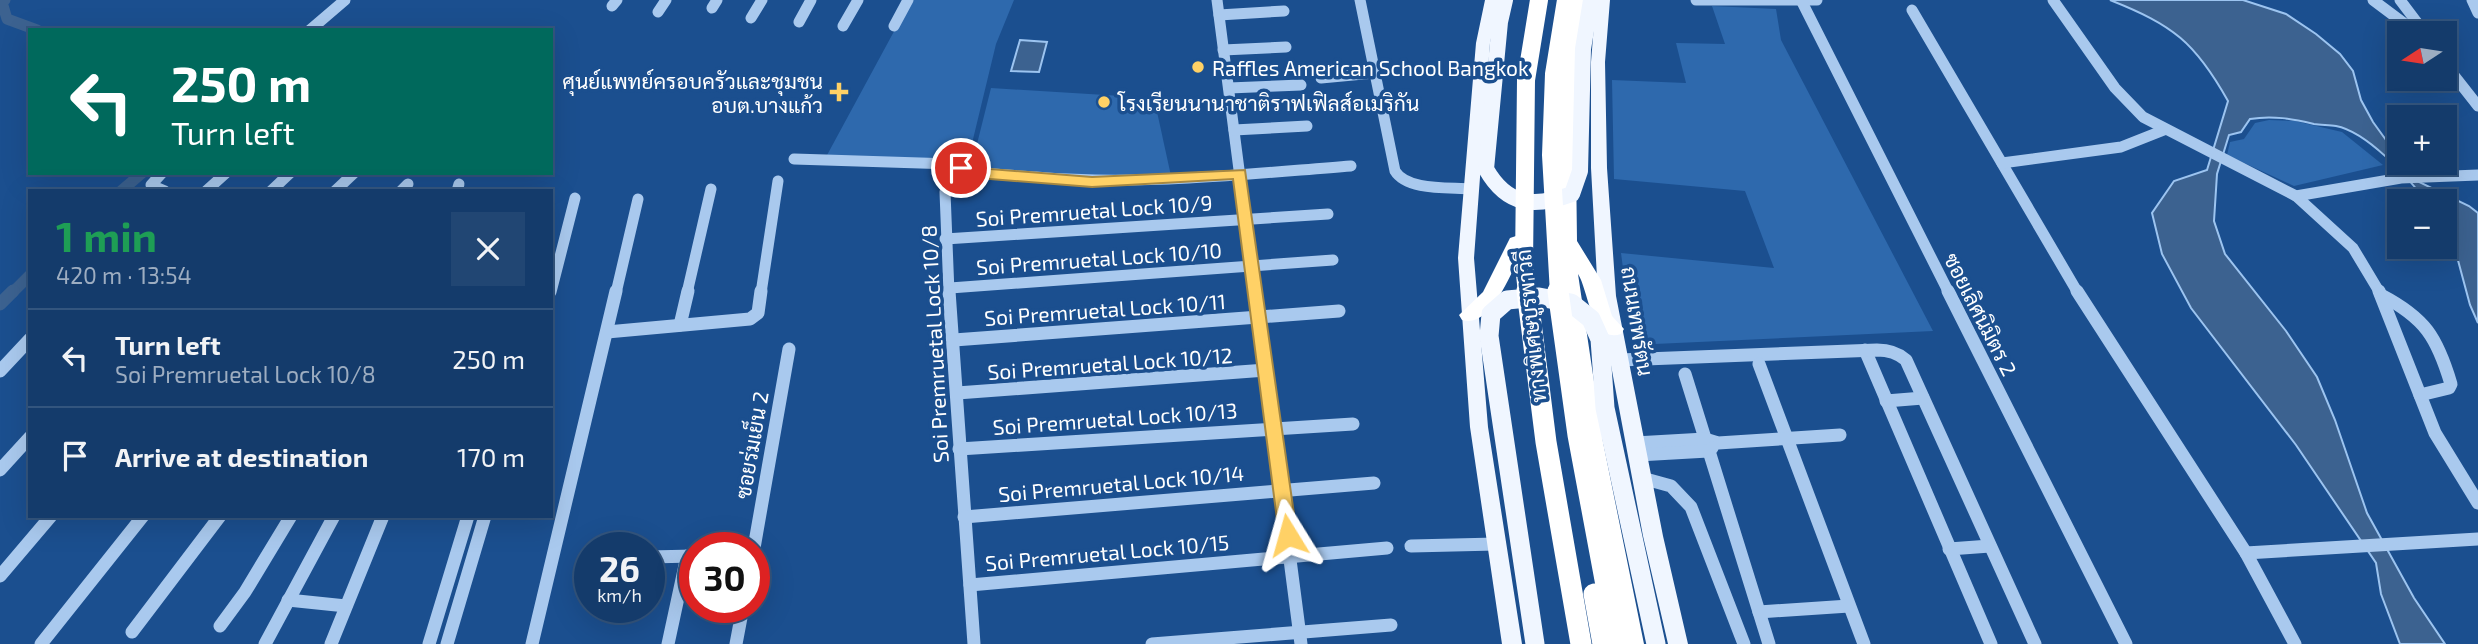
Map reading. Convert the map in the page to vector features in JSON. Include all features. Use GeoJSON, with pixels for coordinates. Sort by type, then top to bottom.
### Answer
{"type":"FeatureCollection","features":[{"type":"Feature","properties":{"kind":"highway"},"geometry":{"type":"LineString","coordinates":[[1532,0],[1518,79],[1515,264],[1539,442],[1572,644]]}},
{"type":"Feature","properties":{"kind":"highway","name":"ทางพิเศษบูรพาวิถี"},"geometry":{"type":"LineString","coordinates":[[1539,0],[1526,79],[1524,265],[1546,442],[1581,644]]}},
{"type":"Feature","properties":{"kind":"highway","name":"ทางพิเศษบูรพาวิถี"},"geometry":{"type":"LineString","coordinates":[[1556,0],[1542,81],[1543,266],[1566,442],[1604,644]]}},
{"type":"Feature","properties":{"kind":"highway"},"geometry":{"type":"LineString","coordinates":[[1566,0],[1553,82],[1554,267],[1579,442],[1617,644]]}},
{"type":"Feature","properties":{"kind":"highway"},"geometry":{"type":"LineString","coordinates":[[1578,0],[1567,84],[1568,267],[1593,442],[1633,644]]}},
{"type":"Feature","properties":{"kind":"highway"},"geometry":{"type":"LineString","coordinates":[[1568,241],[1592,280],[1604,320],[1614,329]]}},
{"type":"Feature","properties":{"kind":"highway"},"geometry":{"type":"LineString","coordinates":[[1469,315],[1490,297],[1516,243]]}},
{"type":"Feature","properties":{"kind":"main road"},"geometry":{"type":"LineString","coordinates":[[1492,0],[1483,43],[1466,258],[1479,427],[1512,644]]}},
{"type":"Feature","properties":{"kind":"main road"},"geometry":{"type":"LineString","coordinates":[[1505,0],[1500,22],[1486,169],[1498,188],[1522,200],[1552,202],[1572,194],[1580,172],[1583,49],[1591,0]]}},
{"type":"Feature","properties":{"kind":"main road","name":"ถนนเทพรัตน"},"geometry":{"type":"LineString","coordinates":[[1603,0],[1598,62],[1599,168],[1607,296],[1678,644]]}},
{"type":"Feature","properties":{"kind":"main road"},"geometry":{"type":"LineString","coordinates":[[1535,644],[1489,336],[1491,314],[1507,300],[1539,297],[1571,303],[1591,319],[1600,339],[1605,408],[1656,644]]}},
{"type":"Feature","properties":{"kind":"street"},"geometry":{"type":"LineString","coordinates":[[312,28],[345,0]]}},
{"type":"Feature","properties":{"kind":"street"},"geometry":{"type":"LineString","coordinates":[[658,12],[666,0]]}},
{"type":"Feature","properties":{"kind":"street"},"geometry":{"type":"LineString","coordinates":[[751,18],[762,0]]}},
{"type":"Feature","properties":{"kind":"street"},"geometry":{"type":"LineString","coordinates":[[799,22],[811,0]]}},
{"type":"Feature","properties":{"kind":"street"},"geometry":{"type":"LineString","coordinates":[[843,26],[858,0]]}},
{"type":"Feature","properties":{"kind":"street"},"geometry":{"type":"LineString","coordinates":[[894,26],[908,0]]}},
{"type":"Feature","properties":{"kind":"street"},"geometry":{"type":"LineString","coordinates":[[1216,0],[1300,637]]}},
{"type":"Feature","properties":{"kind":"street"},"geometry":{"type":"LineString","coordinates":[[1360,0],[1395,172],[1399,178],[1409,183],[1471,190]]}},
{"type":"Feature","properties":{"kind":"street"},"geometry":{"type":"LineString","coordinates":[[1696,0],[1817,0]]}},
{"type":"Feature","properties":{"kind":"street"},"geometry":{"type":"LineString","coordinates":[[2053,0],[2115,88],[2143,117],[2206,152],[2296,196],[2353,248],[2368,268],[2381,295],[2435,433],[2478,503]]}},
{"type":"Feature","properties":{"kind":"street"},"geometry":{"type":"LineString","coordinates":[[2372,0],[2401,21]]}},
{"type":"Feature","properties":{"kind":"street"},"geometry":{"type":"LineString","coordinates":[[2400,0],[2416,21]]}},
{"type":"Feature","properties":{"kind":"street"},"geometry":{"type":"LineString","coordinates":[[2472,0],[2478,13]]}},
{"type":"Feature","properties":{"kind":"street","name":"ซอยเลิศนิมิตร 2"},"geometry":{"type":"LineString","coordinates":[[1801,1],[2126,644]]}},
{"type":"Feature","properties":{"kind":"street"},"geometry":{"type":"LineString","coordinates":[[1912,10],[2105,337],[2245,553],[2295,644]]}},
{"type":"Feature","properties":{"kind":"street"},"geometry":{"type":"LineString","coordinates":[[1219,15],[1284,11]]}},
{"type":"Feature","properties":{"kind":"street"},"geometry":{"type":"LineString","coordinates":[[1223,50],[1286,47]]}},
{"type":"Feature","properties":{"kind":"street"},"geometry":{"type":"LineString","coordinates":[[1321,78],[1374,72]]}},
{"type":"Feature","properties":{"kind":"street"},"geometry":{"type":"LineString","coordinates":[[2457,79],[2478,106]]}},
{"type":"Feature","properties":{"kind":"street"},"geometry":{"type":"LineString","coordinates":[[1229,88],[1301,85]]}},
{"type":"Feature","properties":{"kind":"street"},"geometry":{"type":"LineString","coordinates":[[1234,130],[1307,126]]}},
{"type":"Feature","properties":{"kind":"street"},"geometry":{"type":"LineString","coordinates":[[2002,163],[2121,147],[2164,130]]}},
{"type":"Feature","properties":{"kind":"street"},"geometry":{"type":"LineString","coordinates":[[794,159],[952,164],[971,172],[1092,182],[1351,166]]}},
{"type":"Feature","properties":{"kind":"street","name":"Soi Premruetal Lock 10/8"},"geometry":{"type":"LineString","coordinates":[[952,164],[946,192],[946,239],[974,644]]}},
{"type":"Feature","properties":{"kind":"street"},"geometry":{"type":"LineString","coordinates":[[160,175],[151,185],[160,189]]}},
{"type":"Feature","properties":{"kind":"street"},"geometry":{"type":"LineString","coordinates":[[208,189],[224,175]]}},
{"type":"Feature","properties":{"kind":"street"},"geometry":{"type":"LineString","coordinates":[[273,189],[288,175]]}},
{"type":"Feature","properties":{"kind":"street"},"geometry":{"type":"LineString","coordinates":[[337,189],[352,175]]}},
{"type":"Feature","properties":{"kind":"street"},"geometry":{"type":"LineString","coordinates":[[2296,196],[2430,175]]}},
{"type":"Feature","properties":{"kind":"street"},"geometry":{"type":"LineString","coordinates":[[2457,175],[2478,175]]}},
{"type":"Feature","properties":{"kind":"street"},"geometry":{"type":"LineString","coordinates":[[607,331],[750,320],[758,313],[778,181]]}},
{"type":"Feature","properties":{"kind":"street"},"geometry":{"type":"LineString","coordinates":[[680,326],[710,189]]}},
{"type":"Feature","properties":{"kind":"street"},"geometry":{"type":"LineString","coordinates":[[553,278],[557,251],[575,198]]}},
{"type":"Feature","properties":{"kind":"street"},"geometry":{"type":"LineString","coordinates":[[532,644],[638,199]]}},
{"type":"Feature","properties":{"kind":"street","name":"Soi Premruetal Lock 10/9"},"geometry":{"type":"LineString","coordinates":[[946,239],[1328,214]]}},
{"type":"Feature","properties":{"kind":"street","name":"Soi Premruetal Lock 10/10"},"geometry":{"type":"LineString","coordinates":[[950,288],[1333,260]]}},
{"type":"Feature","properties":{"kind":"street"},"geometry":{"type":"LineString","coordinates":[[2381,295],[2414,314],[2430,329],[2439,344],[2451,384],[2449,388],[2420,395]]}},
{"type":"Feature","properties":{"kind":"street","name":"Soi Premruetal Lock 10/11"},"geometry":{"type":"LineString","coordinates":[[954,340],[1339,311]]}},
{"type":"Feature","properties":{"kind":"street"},"geometry":{"type":"LineString","coordinates":[[0,371],[28,340]]}},
{"type":"Feature","properties":{"kind":"street","name":"ซอยร่มเย็น 2"},"geometry":{"type":"LineString","coordinates":[[757,532],[789,349]]}},
{"type":"Feature","properties":{"kind":"street"},"geometry":{"type":"LineString","coordinates":[[1620,360],[1891,349],[1899,353],[1923,398],[2035,644]]}},
{"type":"Feature","properties":{"kind":"street"},"geometry":{"type":"LineString","coordinates":[[1865,350],[1991,644]]}},
{"type":"Feature","properties":{"kind":"street"},"geometry":{"type":"LineString","coordinates":[[1759,364],[1864,644]]}},
{"type":"Feature","properties":{"kind":"street","name":"Soi Premruetal Lock 10/12"},"geometry":{"type":"LineString","coordinates":[[957,393],[1266,370]]}},
{"type":"Feature","properties":{"kind":"street"},"geometry":{"type":"LineString","coordinates":[[1685,374],[1710,444],[1769,644]]}},
{"type":"Feature","properties":{"kind":"street"},"geometry":{"type":"LineString","coordinates":[[1886,401],[1923,398]]}},
{"type":"Feature","properties":{"kind":"street","name":"Soi Premruetal Lock 10/13"},"geometry":{"type":"LineString","coordinates":[[959,449],[1353,424]]}},
{"type":"Feature","properties":{"kind":"street"},"geometry":{"type":"LineString","coordinates":[[1637,449],[1840,435]]}},
{"type":"Feature","properties":{"kind":"street"},"geometry":{"type":"LineString","coordinates":[[0,470],[28,439]]}},
{"type":"Feature","properties":{"kind":"street"},"geometry":{"type":"LineString","coordinates":[[1642,478],[1660,481],[1684,494],[1744,644]]}},
{"type":"Feature","properties":{"kind":"street","name":"Soi Premruetal Lock 10/14"},"geometry":{"type":"LineString","coordinates":[[964,517],[1374,483]]}},
{"type":"Feature","properties":{"kind":"street"},"geometry":{"type":"LineString","coordinates":[[0,576],[49,518]]}},
{"type":"Feature","properties":{"kind":"street"},"geometry":{"type":"LineString","coordinates":[[41,644],[141,518]]}},
{"type":"Feature","properties":{"kind":"street"},"geometry":{"type":"LineString","coordinates":[[132,632],[218,518]]}},
{"type":"Feature","properties":{"kind":"street"},"geometry":{"type":"LineString","coordinates":[[220,626],[245,592],[290,518]]}},
{"type":"Feature","properties":{"kind":"street"},"geometry":{"type":"LineString","coordinates":[[265,644],[333,518]]}},
{"type":"Feature","properties":{"kind":"street"},"geometry":{"type":"LineString","coordinates":[[331,644],[382,518]]}},
{"type":"Feature","properties":{"kind":"street"},"geometry":{"type":"LineString","coordinates":[[467,518],[430,641],[448,640],[484,518]]}},
{"type":"Feature","properties":{"kind":"street"},"geometry":{"type":"LineString","coordinates":[[2245,553],[2478,539]]}},
{"type":"Feature","properties":{"kind":"street"},"geometry":{"type":"LineString","coordinates":[[1411,546],[1496,544]]}},
{"type":"Feature","properties":{"kind":"street"},"geometry":{"type":"LineString","coordinates":[[1949,549],[1990,546]]}},
{"type":"Feature","properties":{"kind":"street","name":"Soi Premruetal Lock 10/15"},"geometry":{"type":"LineString","coordinates":[[970,585],[1387,548]]}},
{"type":"Feature","properties":{"kind":"street"},"geometry":{"type":"LineString","coordinates":[[288,600],[346,606]]}},
{"type":"Feature","properties":{"kind":"street"},"geometry":{"type":"LineString","coordinates":[[668,644],[679,602]]}},
{"type":"Feature","properties":{"kind":"street"},"geometry":{"type":"LineString","coordinates":[[1759,612],[1849,606]]}},
{"type":"Feature","properties":{"kind":"street"},"geometry":{"type":"LineString","coordinates":[[736,644],[740,623]]}},
{"type":"Feature","properties":{"kind":"street"},"geometry":{"type":"LineString","coordinates":[[1152,644],[1300,637],[1391,625]]}},
{"type":"Feature","properties":{"kind":"shaded area"},"geometry":{"type":"Polygon","coordinates":[[[911,0],[1014,0],[996,44],[968,160],[826,157],[911,0]]]}},
{"type":"Feature","properties":{"kind":"shaded area"},"geometry":{"type":"Polygon","coordinates":[[[2110,0],[2243,0],[2286,14],[2340,54],[2353,71],[2361,100],[2387,141],[2387,159],[2360,137],[2336,126],[2282,118],[2250,119],[2241,132],[2229,135],[2217,174],[2214,221],[2225,254],[2286,331],[2317,377],[2367,513],[2414,598],[2445,644],[2400,644],[2381,594],[2376,563],[2296,445],[2191,308],[2162,254],[2152,213],[2174,181],[2207,170],[2228,101],[2193,50],[2166,27],[2110,0]]]}},
{"type":"Feature","properties":{"kind":"shaded area"},"geometry":{"type":"Polygon","coordinates":[[[1712,6],[1776,9],[1781,40],[1933,331],[1633,345],[1621,253],[1774,268],[1745,191],[1614,179],[1612,80],[1686,83],[1676,43],[1725,44],[1712,6]]]}},
{"type":"Feature","properties":{"kind":"shaded area"},"geometry":{"type":"Polygon","coordinates":[[[1020,40],[1047,42],[1039,72],[1011,71],[1020,40]]]}},
{"type":"Feature","properties":{"kind":"shaded area"},"geometry":{"type":"Polygon","coordinates":[[[991,88],[1154,98],[1171,176],[1121,182],[971,168],[991,88]]]}},
{"type":"Feature","properties":{"kind":"shaded area"},"geometry":{"type":"Polygon","coordinates":[[[2269,120],[2295,121],[2342,132],[2383,165],[2294,186],[2227,155],[2230,142],[2244,139],[2255,123],[2269,120]]]}},
{"type":"Feature","properties":{"kind":"shaded area"},"geometry":{"type":"Polygon","coordinates":[[[2403,175],[2412,175],[2417,181],[2434,189],[2416,189],[2403,175]]]}},
{"type":"Feature","properties":{"kind":"shaded area"},"geometry":{"type":"Polygon","coordinates":[[[2457,200],[2478,213],[2478,323],[2470,305],[2457,257],[2457,200]]]}},
{"type":"Feature","properties":{"kind":"waterway"},"geometry":{"type":"LineString","coordinates":[[5,0],[2,2],[7,19],[32,28]]}},
{"type":"Feature","properties":{"kind":"waterway"},"geometry":{"type":"LineString","coordinates":[[123,189],[140,175]]}},
{"type":"Feature","properties":{"kind":"waterway"},"geometry":{"type":"LineString","coordinates":[[12,293],[28,277]]}},
{"type":"Feature","properties":{"kind":"waterway"},"geometry":{"type":"LineString","coordinates":[[0,304],[13,291]]}},
{"type":"Feature","properties":{"kind":"place","name":"Raffles American School Bangkok"},"geometry":{"type":"Point","coordinates":[1198,67]}},
{"type":"Feature","properties":{"kind":"place","name":"ศุนย์แพทย์ครอบครัวและชุมชน อบต.บางแก้ว"},"geometry":{"type":"Point","coordinates":[839,92]}},
{"type":"Feature","properties":{"kind":"place","name":"โรงเรียนนานาชาติราฟเฟิลส์อเมริกัน"},"geometry":{"type":"Point","coordinates":[1104,102]}},
{"type":"Feature","properties":{"kind":"route"},"geometry":{"type":"LineString","coordinates":[[961,168],[971,172],[1092,182],[1144,181],[1240,173],[1288,535]]}}]}
